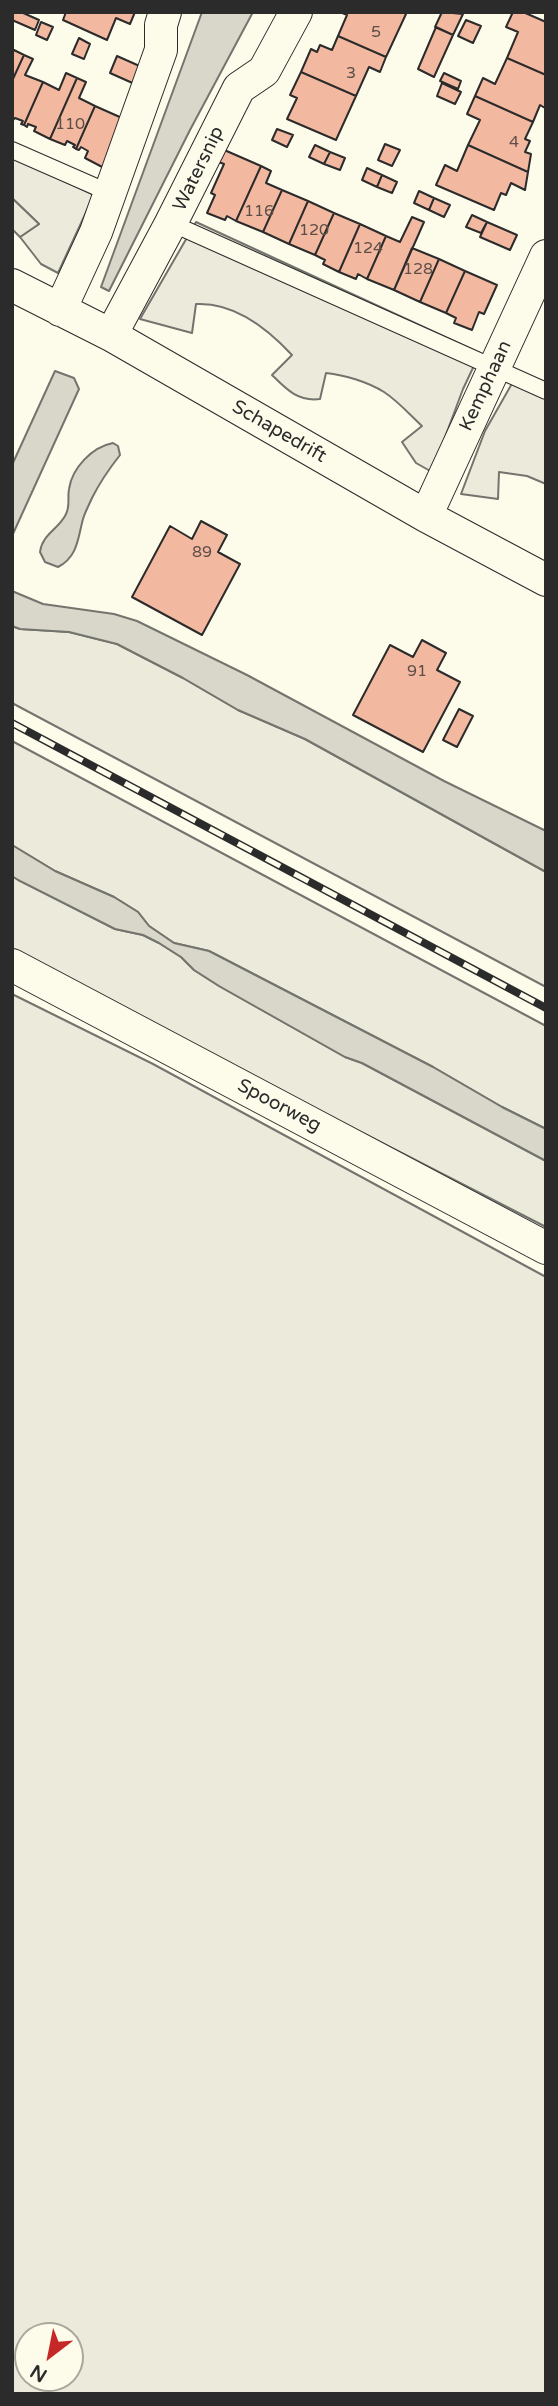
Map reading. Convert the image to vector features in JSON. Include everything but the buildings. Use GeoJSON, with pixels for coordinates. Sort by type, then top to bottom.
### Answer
{"type":"FeatureCollection","features":[{"type":"Feature","properties":{"kind":"street"},"geometry":{"type":"LineString","coordinates":[[60,310],[96,232],[161,50],[161,24],[165,12]]}},
{"type":"Feature","properties":{"kind":"street","name":"Watersnip"},"geometry":{"type":"LineString","coordinates":[[111,335],[172,223],[239,88],[264,71],[296,12]]}},
{"type":"Feature","properties":{"kind":"street","name":"Kemphaan"},"geometry":{"type":"LineString","coordinates":[[426,516],[546,256]]}},
{"type":"Feature","properties":{"kind":"street","name":"Schapedrift"},"geometry":{"type":"LineString","coordinates":[[12,285],[111,335],[426,516],[546,580]]}},
{"type":"Feature","properties":{"kind":"street","name":"Spoorweg"},"geometry":{"type":"LineString","coordinates":[[12,965],[546,1248]]}},
{"type":"Feature","properties":{"kind":"lane"},"geometry":{"type":"LineString","coordinates":[[12,150],[110,193]]}},
{"type":"Feature","properties":{"kind":"lane"},"geometry":{"type":"LineString","coordinates":[[172,223],[546,391]]}},
{"type":"Feature","properties":{"kind":"shaded area"},"geometry":{"type":"Polygon","coordinates":[[[202,12],[253,12],[109,291],[101,287],[202,12]]]}},
{"type":"Feature","properties":{"kind":"shaded area"},"geometry":{"type":"Polygon","coordinates":[[[12,156],[94,195],[58,273],[41,264],[20,237],[39,224],[12,198],[12,156]]]}},
{"type":"Feature","properties":{"kind":"shaded area"},"geometry":{"type":"Polygon","coordinates":[[[12,198],[39,224],[20,237],[12,229],[12,198]]]}},
{"type":"Feature","properties":{"kind":"shaded area"},"geometry":{"type":"Polygon","coordinates":[[[196,222],[480,353],[463,389],[432,472],[416,463],[402,442],[422,426],[394,400],[364,382],[326,373],[320,399],[305,398],[293,393],[272,375],[292,355],[261,327],[237,312],[224,307],[196,304],[192,333],[140,319],[196,222]]]}},
{"type":"Feature","properties":{"kind":"shaded area"},"geometry":{"type":"Polygon","coordinates":[[[55,371],[74,378],[79,389],[12,536],[12,465],[55,371]]]}},
{"type":"Feature","properties":{"kind":"shaded area"},"geometry":{"type":"Polygon","coordinates":[[[514,380],[546,395],[546,484],[527,476],[499,472],[498,499],[461,494],[485,431],[514,380]]]}},
{"type":"Feature","properties":{"kind":"shaded area"},"geometry":{"type":"Polygon","coordinates":[[[113,443],[118,446],[120,455],[92,498],[70,558],[58,567],[45,562],[40,552],[41,546],[67,512],[69,489],[74,474],[91,454],[113,443]]]}},
{"type":"Feature","properties":{"kind":"shaded area"},"geometry":{"type":"Polygon","coordinates":[[[12,591],[43,604],[114,614],[137,621],[247,675],[444,781],[546,831],[546,872],[305,739],[238,710],[117,644],[69,632],[20,629],[12,626],[12,591]]]}},
{"type":"Feature","properties":{"kind":"shaded area"},"geometry":{"type":"Polygon","coordinates":[[[12,626],[20,629],[69,632],[117,644],[238,710],[305,739],[546,872],[546,987],[12,703],[12,626]]]}},
{"type":"Feature","properties":{"kind":"shaded area"},"geometry":{"type":"Polygon","coordinates":[[[12,741],[546,1026],[546,1129],[209,951],[174,943],[149,926],[138,912],[114,897],[55,871],[12,845],[12,741]]]}},
{"type":"Feature","properties":{"kind":"shaded area"},"geometry":{"type":"Polygon","coordinates":[[[12,845],[55,871],[114,897],[138,912],[149,926],[174,943],[209,951],[546,1129],[546,1161],[362,1063],[345,1057],[219,986],[159,943],[143,935],[115,929],[18,880],[12,876],[12,845]]]}},
{"type":"Feature","properties":{"kind":"shaded area"},"geometry":{"type":"Polygon","coordinates":[[[12,876],[115,929],[143,935],[159,943],[219,986],[345,1057],[362,1063],[546,1161],[546,1227],[12,953],[12,876]]]}},
{"type":"Feature","properties":{"kind":"shaded area"},"geometry":{"type":"Polygon","coordinates":[[[12,994],[153,1064],[546,1277],[546,2394],[12,2394],[12,994]]]}},
{"type":"Feature","properties":{"kind":"railway"},"geometry":{"type":"LineString","coordinates":[[12,723],[546,1008]]}}]}
